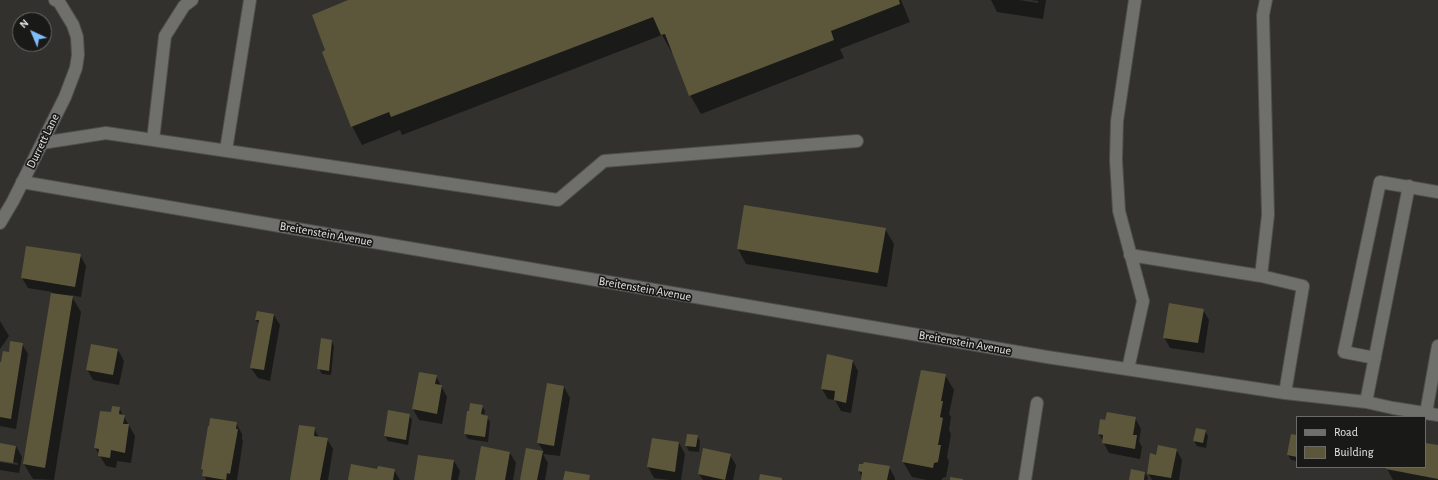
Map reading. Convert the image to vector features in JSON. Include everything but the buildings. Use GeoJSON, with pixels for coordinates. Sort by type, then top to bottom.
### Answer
{"type":"FeatureCollection","features":[{"type":"Feature","properties":{"kind":"street","name":"Durrett Lane"},"geometry":{"type":"LineString","coordinates":[[0,223],[65,97],[76,68],[78,55],[77,37],[73,26],[59,2],[55,0]]}},
{"type":"Feature","properties":{"kind":"street"},"geometry":{"type":"LineString","coordinates":[[153,140],[165,36],[184,6],[192,0]]}},
{"type":"Feature","properties":{"kind":"street"},"geometry":{"type":"LineString","coordinates":[[226,150],[250,0]]}},
{"type":"Feature","properties":{"kind":"street"},"geometry":{"type":"LineString","coordinates":[[1128,369],[1143,301],[1119,211],[1116,160],[1117,121],[1135,0]]}},
{"type":"Feature","properties":{"kind":"street"},"geometry":{"type":"LineString","coordinates":[[1261,276],[1268,215],[1263,16],[1266,0]]}},
{"type":"Feature","properties":{"kind":"street"},"geometry":{"type":"LineString","coordinates":[[42,143],[106,133],[558,200],[604,161],[857,141]]}},
{"type":"Feature","properties":{"kind":"street","name":"Breitenstein Avenue"},"geometry":{"type":"LineString","coordinates":[[22,182],[1047,357],[1285,393],[1366,402],[1438,415]]}},
{"type":"Feature","properties":{"kind":"street"},"geometry":{"type":"LineString","coordinates":[[1375,358],[1344,352],[1380,182],[1438,192]]}},
{"type":"Feature","properties":{"kind":"street"},"geometry":{"type":"LineString","coordinates":[[1366,402],[1409,186]]}},
{"type":"Feature","properties":{"kind":"street"},"geometry":{"type":"LineString","coordinates":[[1130,254],[1261,276],[1303,286],[1285,393]]}},
{"type":"Feature","properties":{"kind":"street"},"geometry":{"type":"LineString","coordinates":[[1426,413],[1438,346]]}},
{"type":"Feature","properties":{"kind":"street"},"geometry":{"type":"LineString","coordinates":[[1025,480],[1038,403]]}}]}
